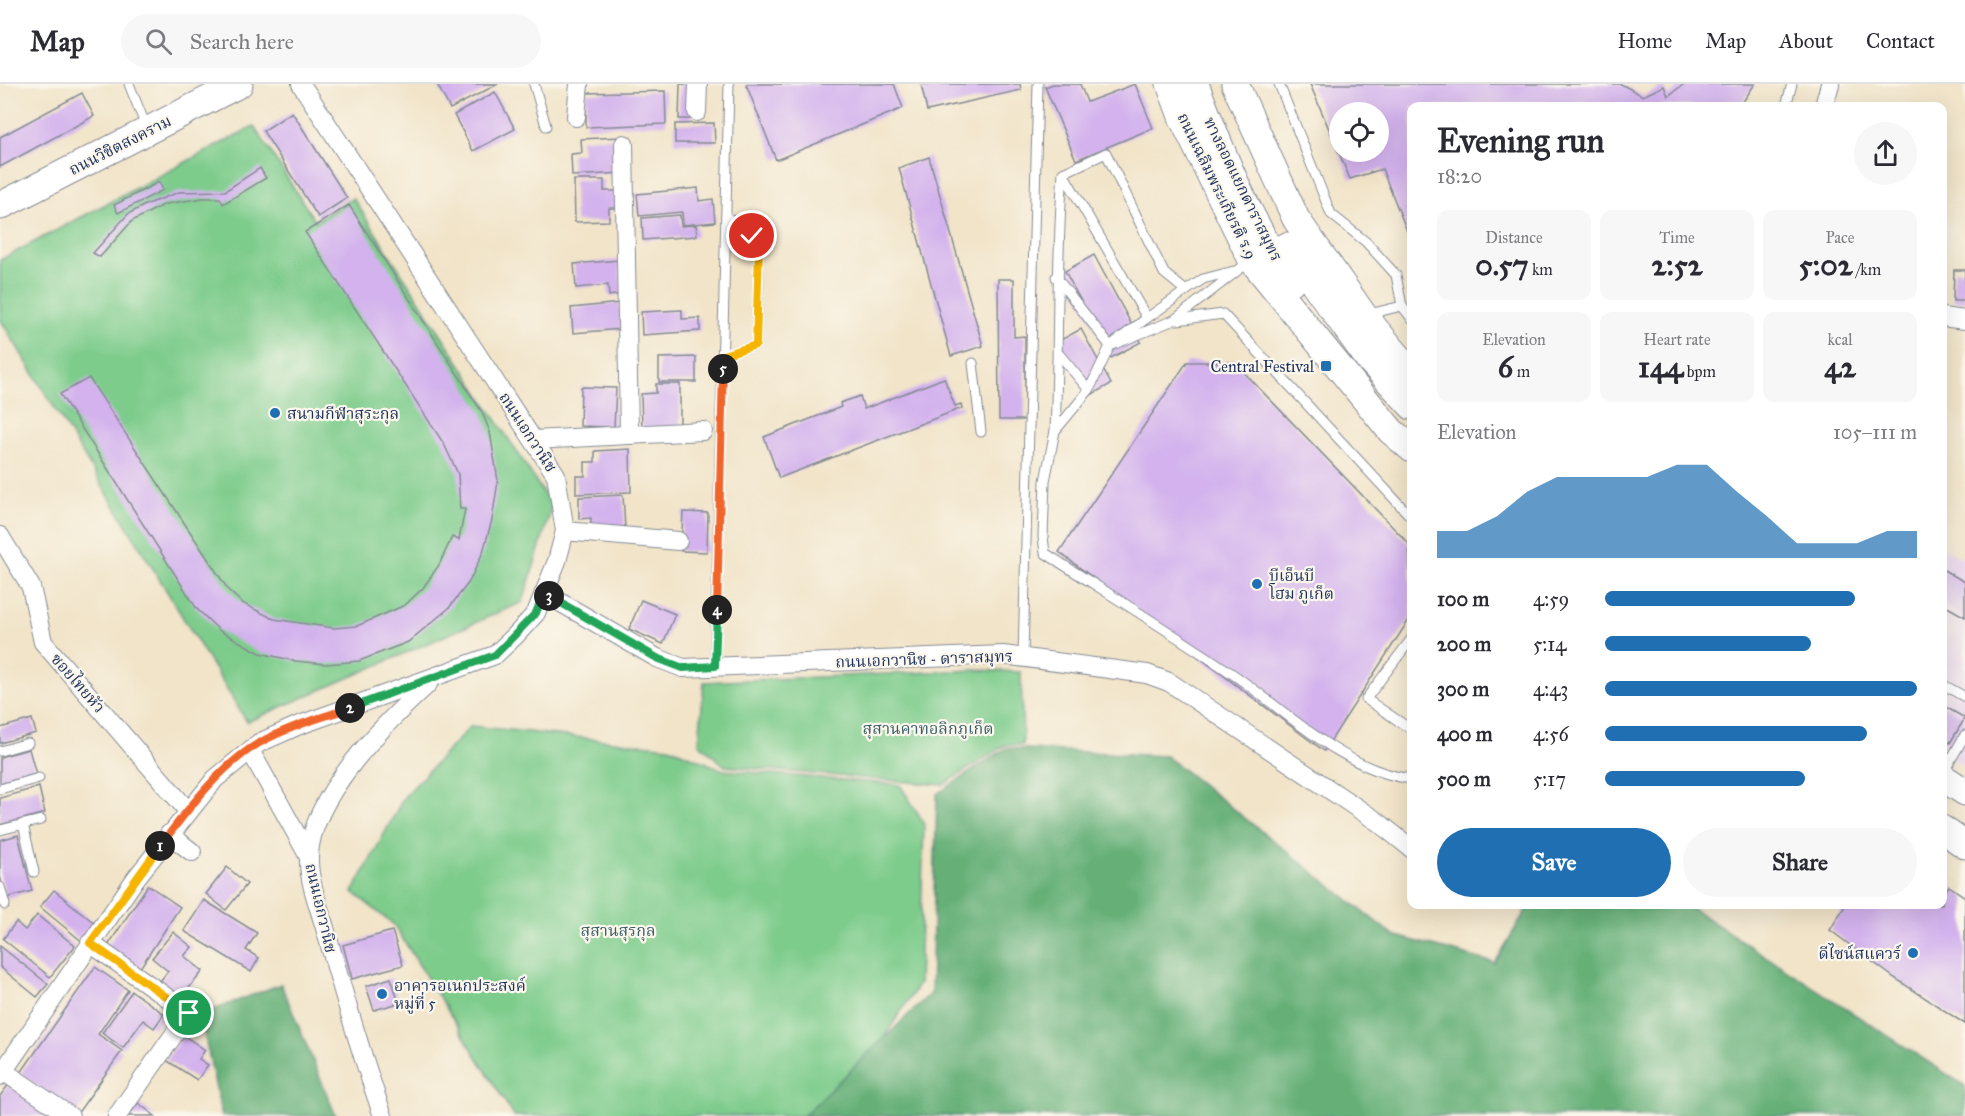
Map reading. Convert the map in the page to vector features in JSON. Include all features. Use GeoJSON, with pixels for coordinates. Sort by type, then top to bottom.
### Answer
{"type":"FeatureCollection","features":[{"type":"Feature","properties":{"kind":"main road","name":"ถนนวิชิตสงคราม"},"geometry":{"type":"LineString","coordinates":[[0,206],[239,84]]}},
{"type":"Feature","properties":{"kind":"main road","name":"ถนนเฉลิมพระเกียรติ ร.9"},"geometry":{"type":"LineString","coordinates":[[1170,84],[1246,264],[1391,431],[1407,445]]}},
{"type":"Feature","properties":{"kind":"main road","name":"ทางลอดแยกดาราสมุทร"},"geometry":{"type":"LineString","coordinates":[[1195,84],[1215,136],[1271,254],[1328,335],[1392,411],[1407,424]]}},
{"type":"Feature","properties":{"kind":"main road","name":"ทางลอดแยกดาราสมุทร"},"geometry":{"type":"LineString","coordinates":[[1212,84],[1250,174],[1287,246],[1368,358],[1407,401]]}},
{"type":"Feature","properties":{"kind":"main road"},"geometry":{"type":"LineString","coordinates":[[1235,84],[1296,219],[1364,316],[1407,368]]}},
{"type":"Feature","properties":{"kind":"main road"},"geometry":{"type":"LineString","coordinates":[[1947,779],[1965,792]]}},
{"type":"Feature","properties":{"kind":"main road"},"geometry":{"type":"LineString","coordinates":[[1947,832],[1965,845]]}},
{"type":"Feature","properties":{"kind":"street","name":"ถนนเอกวานิช"},"geometry":{"type":"LineString","coordinates":[[301,84],[556,475],[565,531],[536,613],[495,655],[435,678],[392,716],[362,750],[342,778],[317,825],[309,857],[351,1022],[383,1116]]}},
{"type":"Feature","properties":{"kind":"street"},"geometry":{"type":"LineString","coordinates":[[576,117],[579,84]]}},
{"type":"Feature","properties":{"kind":"street"},"geometry":{"type":"LineString","coordinates":[[697,112],[698,84]]}},
{"type":"Feature","properties":{"kind":"street"},"geometry":{"type":"LineString","coordinates":[[1825,102],[1830,84]]}},
{"type":"Feature","properties":{"kind":"street"},"geometry":{"type":"LineString","coordinates":[[624,144],[629,435]]}},
{"type":"Feature","properties":{"kind":"street"},"geometry":{"type":"LineString","coordinates":[[1947,318],[1965,321]]}},
{"type":"Feature","properties":{"kind":"street"},"geometry":{"type":"LineString","coordinates":[[534,440],[703,431]]}},
{"type":"Feature","properties":{"kind":"street"},"geometry":{"type":"LineString","coordinates":[[565,531],[678,541]]}},
{"type":"Feature","properties":{"kind":"street","name":"ซอยไทยหัว"},"geometry":{"type":"LineString","coordinates":[[0,536],[31,587],[43,642],[188,811]]}},
{"type":"Feature","properties":{"kind":"street","name":"ถนนเอกวานิช - ดาราสมุทร"},"geometry":{"type":"LineString","coordinates":[[544,593],[657,658],[683,668],[1023,656],[1147,674],[1169,682],[1378,822],[1407,845]]}},
{"type":"Feature","properties":{"kind":"street"},"geometry":{"type":"LineString","coordinates":[[70,1116],[1,1072],[90,943],[188,811],[215,779],[264,741],[297,726],[435,678]]}},
{"type":"Feature","properties":{"kind":"street"},"geometry":{"type":"LineString","coordinates":[[382,696],[395,699],[396,710],[392,716]]}},
{"type":"Feature","properties":{"kind":"street"},"geometry":{"type":"LineString","coordinates":[[255,759],[264,741]]}},
{"type":"Feature","properties":{"kind":"street"},"geometry":{"type":"LineString","coordinates":[[236,762],[255,759]]}},
{"type":"Feature","properties":{"kind":"street"},"geometry":{"type":"LineString","coordinates":[[255,759],[309,857]]}},
{"type":"Feature","properties":{"kind":"street"},"geometry":{"type":"LineString","coordinates":[[293,831],[300,835],[310,832],[317,825]]}},
{"type":"Feature","properties":{"kind":"street"},"geometry":{"type":"LineString","coordinates":[[169,834],[192,852]]}},
{"type":"Feature","properties":{"kind":"street"},"geometry":{"type":"LineString","coordinates":[[90,943],[189,1013],[117,1116]]}},
{"type":"Feature","properties":{"kind":"lane"},"geometry":{"type":"LineString","coordinates":[[129,84],[148,130]]}},
{"type":"Feature","properties":{"kind":"lane"},"geometry":{"type":"LineString","coordinates":[[534,84],[546,126]]}},
{"type":"Feature","properties":{"kind":"lane"},"geometry":{"type":"LineString","coordinates":[[715,666],[729,84]]}},
{"type":"Feature","properties":{"kind":"lane"},"geometry":{"type":"LineString","coordinates":[[1023,656],[1038,84]]}},
{"type":"Feature","properties":{"kind":"lane"},"geometry":{"type":"LineString","coordinates":[[1279,84],[1331,214],[1366,242],[1396,275],[1402,306],[1407,312]]}},
{"type":"Feature","properties":{"kind":"lane"},"geometry":{"type":"LineString","coordinates":[[1787,102],[1792,84]]}},
{"type":"Feature","properties":{"kind":"lane"},"geometry":{"type":"LineString","coordinates":[[1063,173],[1106,153],[1164,273],[1186,291]]}},
{"type":"Feature","properties":{"kind":"lane"},"geometry":{"type":"LineString","coordinates":[[1063,173],[1056,277],[1059,354],[1055,430],[1045,481],[1043,537],[1045,553],[1236,677],[1334,748],[1394,777],[1407,778]]}},
{"type":"Feature","properties":{"kind":"lane"},"geometry":{"type":"LineString","coordinates":[[1063,173],[1147,318]]}},
{"type":"Feature","properties":{"kind":"lane"},"geometry":{"type":"LineString","coordinates":[[723,355],[756,345],[759,257],[759,249],[755,240],[726,216]]}},
{"type":"Feature","properties":{"kind":"lane"},"geometry":{"type":"LineString","coordinates":[[1055,430],[1089,390],[1110,346],[1203,279],[1246,264]]}},
{"type":"Feature","properties":{"kind":"lane"},"geometry":{"type":"LineString","coordinates":[[1174,320],[1246,264]]}},
{"type":"Feature","properties":{"kind":"lane"},"geometry":{"type":"LineString","coordinates":[[1056,277],[1110,346]]}},
{"type":"Feature","properties":{"kind":"lane"},"geometry":{"type":"LineString","coordinates":[[1364,316],[1402,306]]}},
{"type":"Feature","properties":{"kind":"lane"},"geometry":{"type":"LineString","coordinates":[[1110,346],[1174,320],[1223,314],[1407,513]]}},
{"type":"Feature","properties":{"kind":"lane"},"geometry":{"type":"LineString","coordinates":[[1059,354],[1089,390]]}},
{"type":"Feature","properties":{"kind":"lane"},"geometry":{"type":"LineString","coordinates":[[973,363],[981,432]]}},
{"type":"Feature","properties":{"kind":"lane"},"geometry":{"type":"LineString","coordinates":[[1407,645],[1366,699],[1407,724]]}},
{"type":"Feature","properties":{"kind":"lane"},"geometry":{"type":"LineString","coordinates":[[1947,687],[1965,697]]}},
{"type":"Feature","properties":{"kind":"lane"},"geometry":{"type":"LineString","coordinates":[[1947,767],[1965,735]]}},
{"type":"Feature","properties":{"kind":"lane"},"geometry":{"type":"LineString","coordinates":[[0,750],[28,743]]}},
{"type":"Feature","properties":{"kind":"lane"},"geometry":{"type":"LineString","coordinates":[[0,789],[39,778]]}},
{"type":"Feature","properties":{"kind":"lane"},"geometry":{"type":"LineString","coordinates":[[0,830],[41,820]]}},
{"type":"Feature","properties":{"kind":"lane"},"geometry":{"type":"LineString","coordinates":[[23,824],[34,872]]}},
{"type":"Feature","properties":{"kind":"lane"},"geometry":{"type":"LineString","coordinates":[[0,887],[5,905]]}},
{"type":"Feature","properties":{"kind":"shaded area"},"geometry":{"type":"Polygon","coordinates":[[[1947,550],[1965,560],[1965,767],[1947,754],[1947,550]]]}},
{"type":"Feature","properties":{"kind":"green space","name":"สนามกีฬาสุระกุล"},"geometry":{"type":"Polygon","coordinates":[[[254,126],[315,221],[353,198],[552,506],[523,602],[247,722],[0,319],[0,260],[254,126]]]}},
{"type":"Feature","properties":{"kind":"green space","name":"สุสานคาทอลิกภูเก็ต"},"geometry":{"type":"Polygon","coordinates":[[[977,670],[1021,672],[1023,745],[1005,745],[943,785],[725,766],[699,743],[704,682],[977,670]]]}},
{"type":"Feature","properties":{"kind":"green space","name":"สุสานสุรกุล"},"geometry":{"type":"Polygon","coordinates":[[[471,726],[669,747],[723,770],[900,785],[924,823],[919,984],[832,1116],[514,1116],[394,925],[353,892],[404,797],[471,726]]]}},
{"type":"Feature","properties":{"kind":"green space"},"geometry":{"type":"Polygon","coordinates":[[[1006,748],[1166,756],[1393,935],[1495,963],[1527,909],[1693,909],[1965,1086],[1965,1116],[803,1116],[931,993],[937,794],[1006,748]]]}},
{"type":"Feature","properties":{"kind":"green space"},"geometry":{"type":"Polygon","coordinates":[[[281,984],[336,1116],[222,1116],[200,1015],[281,984]]]}},
{"type":"Feature","properties":{"kind":"building"},"geometry":{"type":"Polygon","coordinates":[[[437,84],[498,84],[450,109],[437,84]]]}},
{"type":"Feature","properties":{"kind":"building"},"geometry":{"type":"Polygon","coordinates":[[[680,84],[693,84],[692,119],[679,119],[680,84]]]}},
{"type":"Feature","properties":{"kind":"building"},"geometry":{"type":"Polygon","coordinates":[[[746,84],[894,84],[903,108],[776,160],[746,84]]]}},
{"type":"Feature","properties":{"kind":"building"},"geometry":{"type":"Polygon","coordinates":[[[921,84],[1020,84],[1021,90],[927,111],[921,84]]]}},
{"type":"Feature","properties":{"kind":"building"},"geometry":{"type":"Polygon","coordinates":[[[1053,84],[1080,84],[1087,102],[1135,84],[1153,128],[1076,160],[1045,87],[1053,84]]]}},
{"type":"Feature","properties":{"kind":"building"},"geometry":{"type":"Polygon","coordinates":[[[1310,84],[1621,84],[1643,96],[1664,86],[1668,96],[1684,84],[1755,84],[1743,102],[1407,102],[1407,231],[1382,169],[1350,179],[1343,162],[1389,162],[1389,102],[1329,102],[1329,129],[1310,84]]]}},
{"type":"Feature","properties":{"kind":"building"},"geometry":{"type":"Polygon","coordinates":[[[665,91],[666,124],[586,127],[586,93],[665,91]]]}},
{"type":"Feature","properties":{"kind":"building"},"geometry":{"type":"Polygon","coordinates":[[[495,92],[515,129],[473,151],[454,115],[495,92]]]}},
{"type":"Feature","properties":{"kind":"building"},"geometry":{"type":"Polygon","coordinates":[[[82,93],[94,116],[0,167],[0,137],[82,93]]]}},
{"type":"Feature","properties":{"kind":"building"},"geometry":{"type":"Polygon","coordinates":[[[292,112],[347,198],[318,217],[263,131],[292,112]]]}},
{"type":"Feature","properties":{"kind":"building"},"geometry":{"type":"Polygon","coordinates":[[[714,123],[715,143],[675,143],[675,124],[714,123]]]}},
{"type":"Feature","properties":{"kind":"building"},"geometry":{"type":"Polygon","coordinates":[[[620,137],[622,173],[572,176],[571,154],[582,153],[581,139],[620,137]]]}},
{"type":"Feature","properties":{"kind":"building"},"geometry":{"type":"Polygon","coordinates":[[[929,157],[983,346],[951,356],[899,168],[929,157]]]}},
{"type":"Feature","properties":{"kind":"building"},"geometry":{"type":"Polygon","coordinates":[[[260,168],[266,178],[223,204],[220,198],[203,198],[165,204],[132,221],[100,257],[93,253],[128,214],[145,205],[179,192],[225,191],[260,168]]]}},
{"type":"Feature","properties":{"kind":"building"},"geometry":{"type":"Polygon","coordinates":[[[574,180],[604,180],[604,191],[621,191],[621,208],[609,208],[609,221],[575,222],[574,180]]]}},
{"type":"Feature","properties":{"kind":"building"},"geometry":{"type":"Polygon","coordinates":[[[159,182],[163,190],[118,213],[114,205],[159,182]]]}},
{"type":"Feature","properties":{"kind":"building"},"geometry":{"type":"Polygon","coordinates":[[[698,188],[699,201],[713,199],[715,222],[683,225],[682,212],[639,216],[637,194],[698,188]]]}},
{"type":"Feature","properties":{"kind":"building"},"geometry":{"type":"Polygon","coordinates":[[[349,205],[482,412],[490,432],[498,481],[492,520],[483,552],[469,582],[449,608],[408,642],[359,661],[327,664],[295,661],[260,653],[220,631],[197,609],[60,394],[89,378],[229,591],[242,603],[274,619],[334,628],[357,626],[405,605],[423,588],[439,565],[452,537],[459,540],[465,509],[460,509],[458,474],[444,444],[305,232],[349,205]]]}},
{"type":"Feature","properties":{"kind":"building"},"geometry":{"type":"Polygon","coordinates":[[[680,215],[681,226],[696,225],[697,236],[643,240],[642,218],[680,215]]]}},
{"type":"Feature","properties":{"kind":"building"},"geometry":{"type":"Polygon","coordinates":[[[1094,255],[1141,342],[1111,358],[1065,271],[1094,255]]]}},
{"type":"Feature","properties":{"kind":"building"},"geometry":{"type":"Polygon","coordinates":[[[619,260],[622,294],[609,296],[608,285],[576,288],[574,264],[619,260]]]}},
{"type":"Feature","properties":{"kind":"building"},"geometry":{"type":"Polygon","coordinates":[[[1954,270],[1965,270],[1965,301],[1953,301],[1954,270]]]}},
{"type":"Feature","properties":{"kind":"building"},"geometry":{"type":"Polygon","coordinates":[[[998,279],[1014,279],[1014,337],[1025,336],[1025,420],[999,420],[998,279]]]}},
{"type":"Feature","properties":{"kind":"building"},"geometry":{"type":"Polygon","coordinates":[[[620,303],[622,329],[573,333],[571,308],[620,303]]]}},
{"type":"Feature","properties":{"kind":"building"},"geometry":{"type":"Polygon","coordinates":[[[682,310],[682,319],[700,318],[700,331],[642,335],[641,312],[682,310]]]}},
{"type":"Feature","properties":{"kind":"building"},"geometry":{"type":"Polygon","coordinates":[[[1081,329],[1111,384],[1087,397],[1057,342],[1081,329]]]}},
{"type":"Feature","properties":{"kind":"building"},"geometry":{"type":"Polygon","coordinates":[[[696,357],[696,382],[659,382],[659,358],[696,357]]]}},
{"type":"Feature","properties":{"kind":"building","name":"บีเอ็นบี โฮม ภูเก็ต"},"geometry":{"type":"Polygon","coordinates":[[[1187,362],[1234,362],[1407,542],[1407,623],[1324,751],[1059,552],[1187,362]]]}},
{"type":"Feature","properties":{"kind":"building"},"geometry":{"type":"Polygon","coordinates":[[[944,378],[955,406],[961,404],[962,408],[779,478],[764,437],[841,407],[840,403],[860,396],[864,409],[944,378]]]}},
{"type":"Feature","properties":{"kind":"building"},"geometry":{"type":"Polygon","coordinates":[[[656,384],[680,384],[680,428],[642,429],[641,394],[656,393],[656,384]]]}},
{"type":"Feature","properties":{"kind":"building"},"geometry":{"type":"Polygon","coordinates":[[[581,387],[616,388],[614,427],[580,426],[581,387]]]}},
{"type":"Feature","properties":{"kind":"building"},"geometry":{"type":"Polygon","coordinates":[[[630,449],[631,492],[576,494],[576,476],[585,476],[585,462],[595,462],[595,451],[630,449]]]}},
{"type":"Feature","properties":{"kind":"building"},"geometry":{"type":"Polygon","coordinates":[[[623,495],[625,528],[591,529],[591,518],[579,519],[579,497],[623,495]]]}},
{"type":"Feature","properties":{"kind":"building"},"geometry":{"type":"Polygon","coordinates":[[[683,512],[708,513],[707,552],[681,551],[683,512]]]}},
{"type":"Feature","properties":{"kind":"building"},"geometry":{"type":"Polygon","coordinates":[[[1947,572],[1965,582],[1965,617],[1947,607],[1947,572]]]}},
{"type":"Feature","properties":{"kind":"building"},"geometry":{"type":"Polygon","coordinates":[[[641,600],[675,614],[663,644],[629,629],[641,600]]]}},
{"type":"Feature","properties":{"kind":"building"},"geometry":{"type":"Polygon","coordinates":[[[1947,708],[1965,718],[1950,743],[1947,742],[1947,708]]]}},
{"type":"Feature","properties":{"kind":"building"},"geometry":{"type":"Polygon","coordinates":[[[32,719],[36,733],[0,743],[0,728],[32,719]]]}},
{"type":"Feature","properties":{"kind":"building"},"geometry":{"type":"Polygon","coordinates":[[[29,749],[36,774],[0,784],[0,757],[29,749]]]}},
{"type":"Feature","properties":{"kind":"building"},"geometry":{"type":"Polygon","coordinates":[[[39,787],[45,813],[0,825],[0,798],[39,787]]]}},
{"type":"Feature","properties":{"kind":"building"},"geometry":{"type":"Polygon","coordinates":[[[18,835],[32,891],[6,898],[0,876],[0,840],[18,835]]]}},
{"type":"Feature","properties":{"kind":"building"},"geometry":{"type":"Polygon","coordinates":[[[227,867],[247,884],[226,910],[206,894],[227,867]]]}},
{"type":"Feature","properties":{"kind":"building"},"geometry":{"type":"Polygon","coordinates":[[[148,885],[180,907],[140,968],[107,947],[148,885]]]}},
{"type":"Feature","properties":{"kind":"building","name":"ดีไซน์สแควร์"},"geometry":{"type":"Polygon","coordinates":[[[1949,886],[1965,897],[1965,1024],[1893,977],[1830,930],[1843,909],[1947,909],[1949,886]]]}},
{"type":"Feature","properties":{"kind":"building"},"geometry":{"type":"Polygon","coordinates":[[[54,890],[98,926],[84,943],[40,907],[54,890]]]}},
{"type":"Feature","properties":{"kind":"building"},"geometry":{"type":"Polygon","coordinates":[[[204,900],[257,933],[246,950],[259,958],[251,972],[184,931],[204,900]]]}},
{"type":"Feature","properties":{"kind":"building"},"geometry":{"type":"Polygon","coordinates":[[[37,915],[75,946],[50,977],[3,939],[16,922],[25,930],[37,915]]]}},
{"type":"Feature","properties":{"kind":"building"},"geometry":{"type":"Polygon","coordinates":[[[392,931],[403,965],[352,979],[343,945],[392,931]]]}},
{"type":"Feature","properties":{"kind":"building"},"geometry":{"type":"Polygon","coordinates":[[[173,932],[192,947],[184,956],[203,971],[178,1001],[158,984],[168,971],[152,958],[173,932]]]}},
{"type":"Feature","properties":{"kind":"building"},"geometry":{"type":"Polygon","coordinates":[[[0,946],[48,984],[37,997],[0,967],[0,946]]]}},
{"type":"Feature","properties":{"kind":"building"},"geometry":{"type":"Polygon","coordinates":[[[95,967],[128,990],[98,1034],[122,1051],[77,1114],[20,1074],[95,967]]]}},
{"type":"Feature","properties":{"kind":"building","name":"อาคารอเนกประสงค์ หมู่ที่ 5"},"geometry":{"type":"Polygon","coordinates":[[[391,978],[399,1003],[374,1010],[366,986],[391,978]]]}},
{"type":"Feature","properties":{"kind":"building"},"geometry":{"type":"Polygon","coordinates":[[[132,991],[164,1014],[154,1028],[143,1020],[123,1048],[102,1033],[132,991]]]}},
{"type":"Feature","properties":{"kind":"building"},"geometry":{"type":"Polygon","coordinates":[[[183,1035],[205,1050],[199,1059],[208,1065],[197,1080],[166,1060],[183,1035]]]}},
{"type":"Feature","properties":{"kind":"building"},"geometry":{"type":"Polygon","coordinates":[[[9,1084],[53,1116],[0,1116],[0,1096],[9,1084]]]}},
{"type":"Feature","properties":{"kind":"building"},"geometry":{"type":"Polygon","coordinates":[[[138,1103],[155,1116],[128,1116],[138,1103]]]}},
{"type":"Feature","properties":{"kind":"place","name":"Central Festival"},"geometry":{"type":"Point","coordinates":[1326,366]}},
{"type":"Feature","properties":{"kind":"place","name":"สนามกีฬาสุระกุล"},"geometry":{"type":"Point","coordinates":[275,413]}},
{"type":"Feature","properties":{"kind":"place","name":"บีเอ็นบี โฮม ภูเก็ต"},"geometry":{"type":"Point","coordinates":[1257,584]}},
{"type":"Feature","properties":{"kind":"place","name":"ดีไซน์สแควร์"},"geometry":{"type":"Point","coordinates":[1913,953]}},
{"type":"Feature","properties":{"kind":"place","name":"อาคารอเนกประสงค์ หมู่ที่ 5"},"geometry":{"type":"Point","coordinates":[382,994]}},
{"type":"Feature","properties":{"kind":"route"},"geometry":{"type":"LineString","coordinates":[[189,1013],[90,943],[169,834],[215,779],[259,743],[297,726],[495,655],[536,613],[544,593],[657,658],[683,668],[715,666],[723,355],[756,345],[759,249],[752,236]]}}]}
